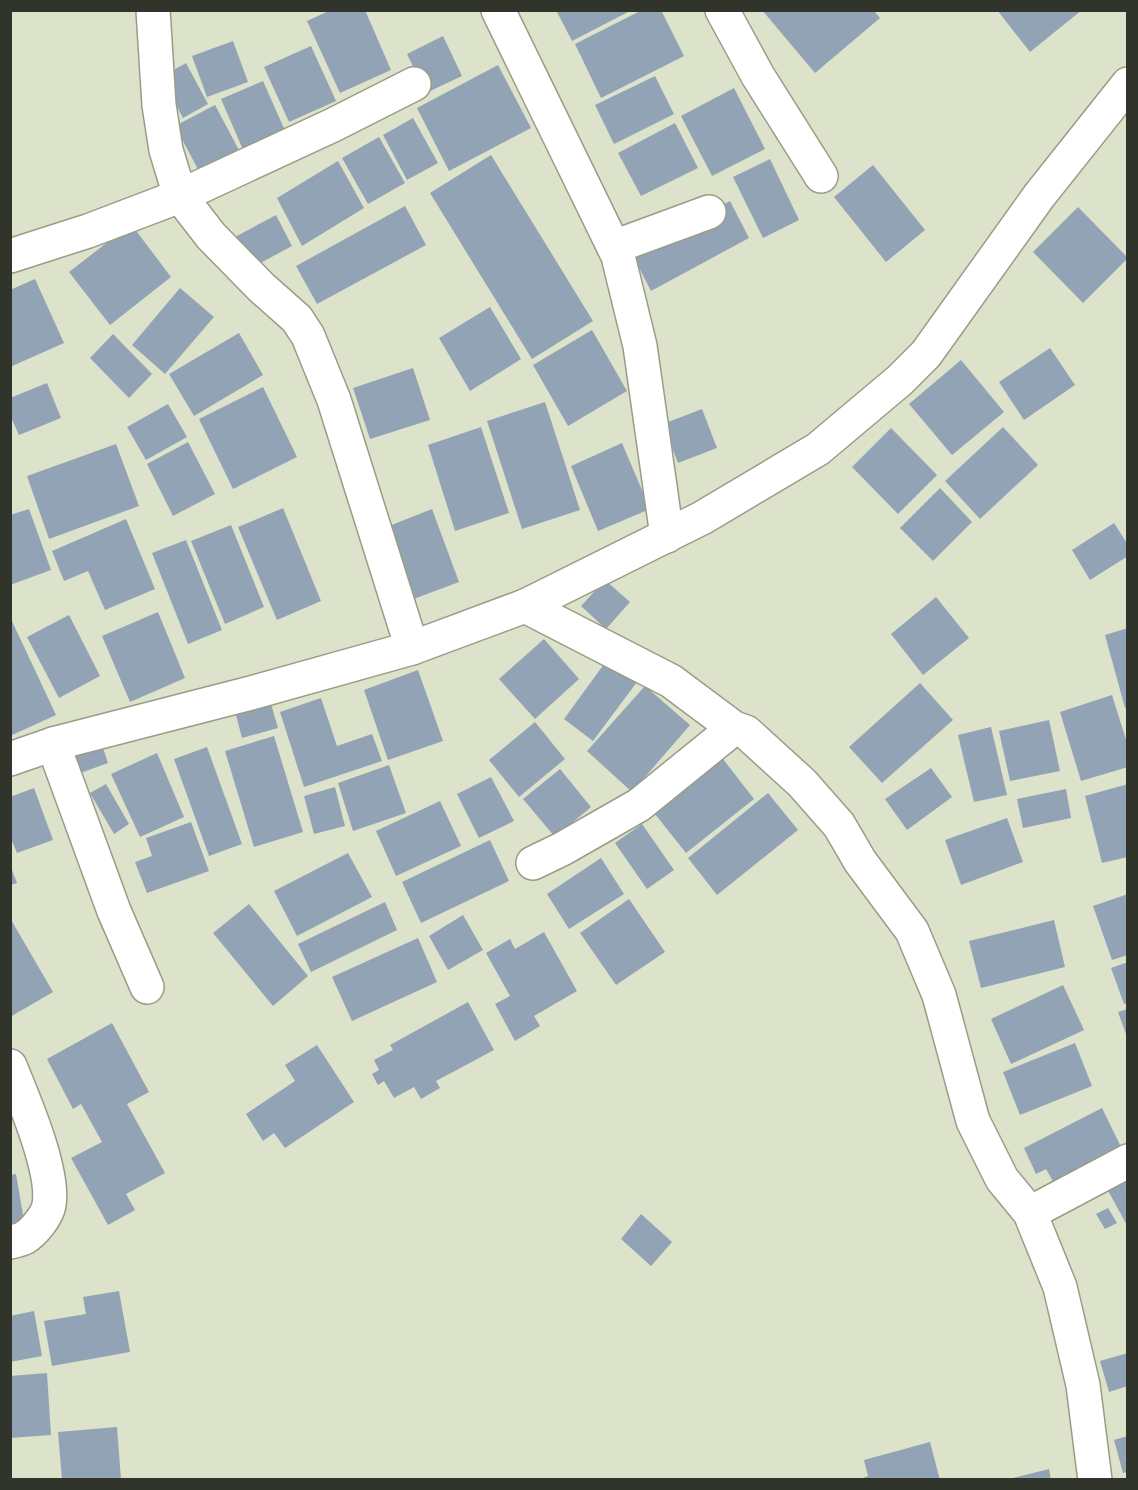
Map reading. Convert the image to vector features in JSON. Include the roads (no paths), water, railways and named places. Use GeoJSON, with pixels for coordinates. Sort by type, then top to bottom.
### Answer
{"type":"FeatureCollection","features":[{"type":"Feature","properties":{"kind":"street"},"geometry":{"type":"LineString","coordinates":[[153,10],[159,105],[166,150],[180,196],[211,236],[297,320],[308,336],[334,400],[412,648]]}},
{"type":"Feature","properties":{"kind":"street"},"geometry":{"type":"LineString","coordinates":[[498,10],[618,256],[640,346],[667,536]]}},
{"type":"Feature","properties":{"kind":"street"},"geometry":{"type":"LineString","coordinates":[[722,10],[758,76],[821,176]]}},
{"type":"Feature","properties":{"kind":"street"},"geometry":{"type":"LineString","coordinates":[[10,256],[88,231],[180,196],[333,125],[414,84]]}},
{"type":"Feature","properties":{"kind":"street"},"geometry":{"type":"LineString","coordinates":[[10,759],[53,744],[251,693],[412,648],[525,606],[667,536],[818,449],[900,380],[926,354],[1039,196],[1128,84]]}},
{"type":"Feature","properties":{"kind":"street"},"geometry":{"type":"LineString","coordinates":[[614,247],[709,212]]}},
{"type":"Feature","properties":{"kind":"street"},"geometry":{"type":"LineString","coordinates":[[525,606],[671,681],[734,728],[747,732],[802,783],[825,808],[839,825],[860,861],[912,931],[939,996],[973,1121],[1002,1179],[1030,1213],[1060,1287],[1083,1385],[1095,1479]]}},
{"type":"Feature","properties":{"kind":"street"},"geometry":{"type":"LineString","coordinates":[[533,863],[639,805],[734,728]]}},
{"type":"Feature","properties":{"kind":"street"},"geometry":{"type":"LineString","coordinates":[[53,744],[114,911],[147,987]]}},
{"type":"Feature","properties":{"kind":"street"},"geometry":{"type":"LineString","coordinates":[[10,1066],[31,1119],[47,1175],[49,1205],[42,1220],[33,1230],[24,1238],[10,1242]]}},
{"type":"Feature","properties":{"kind":"street"},"geometry":{"type":"LineString","coordinates":[[1030,1213],[1128,1161]]}}]}
